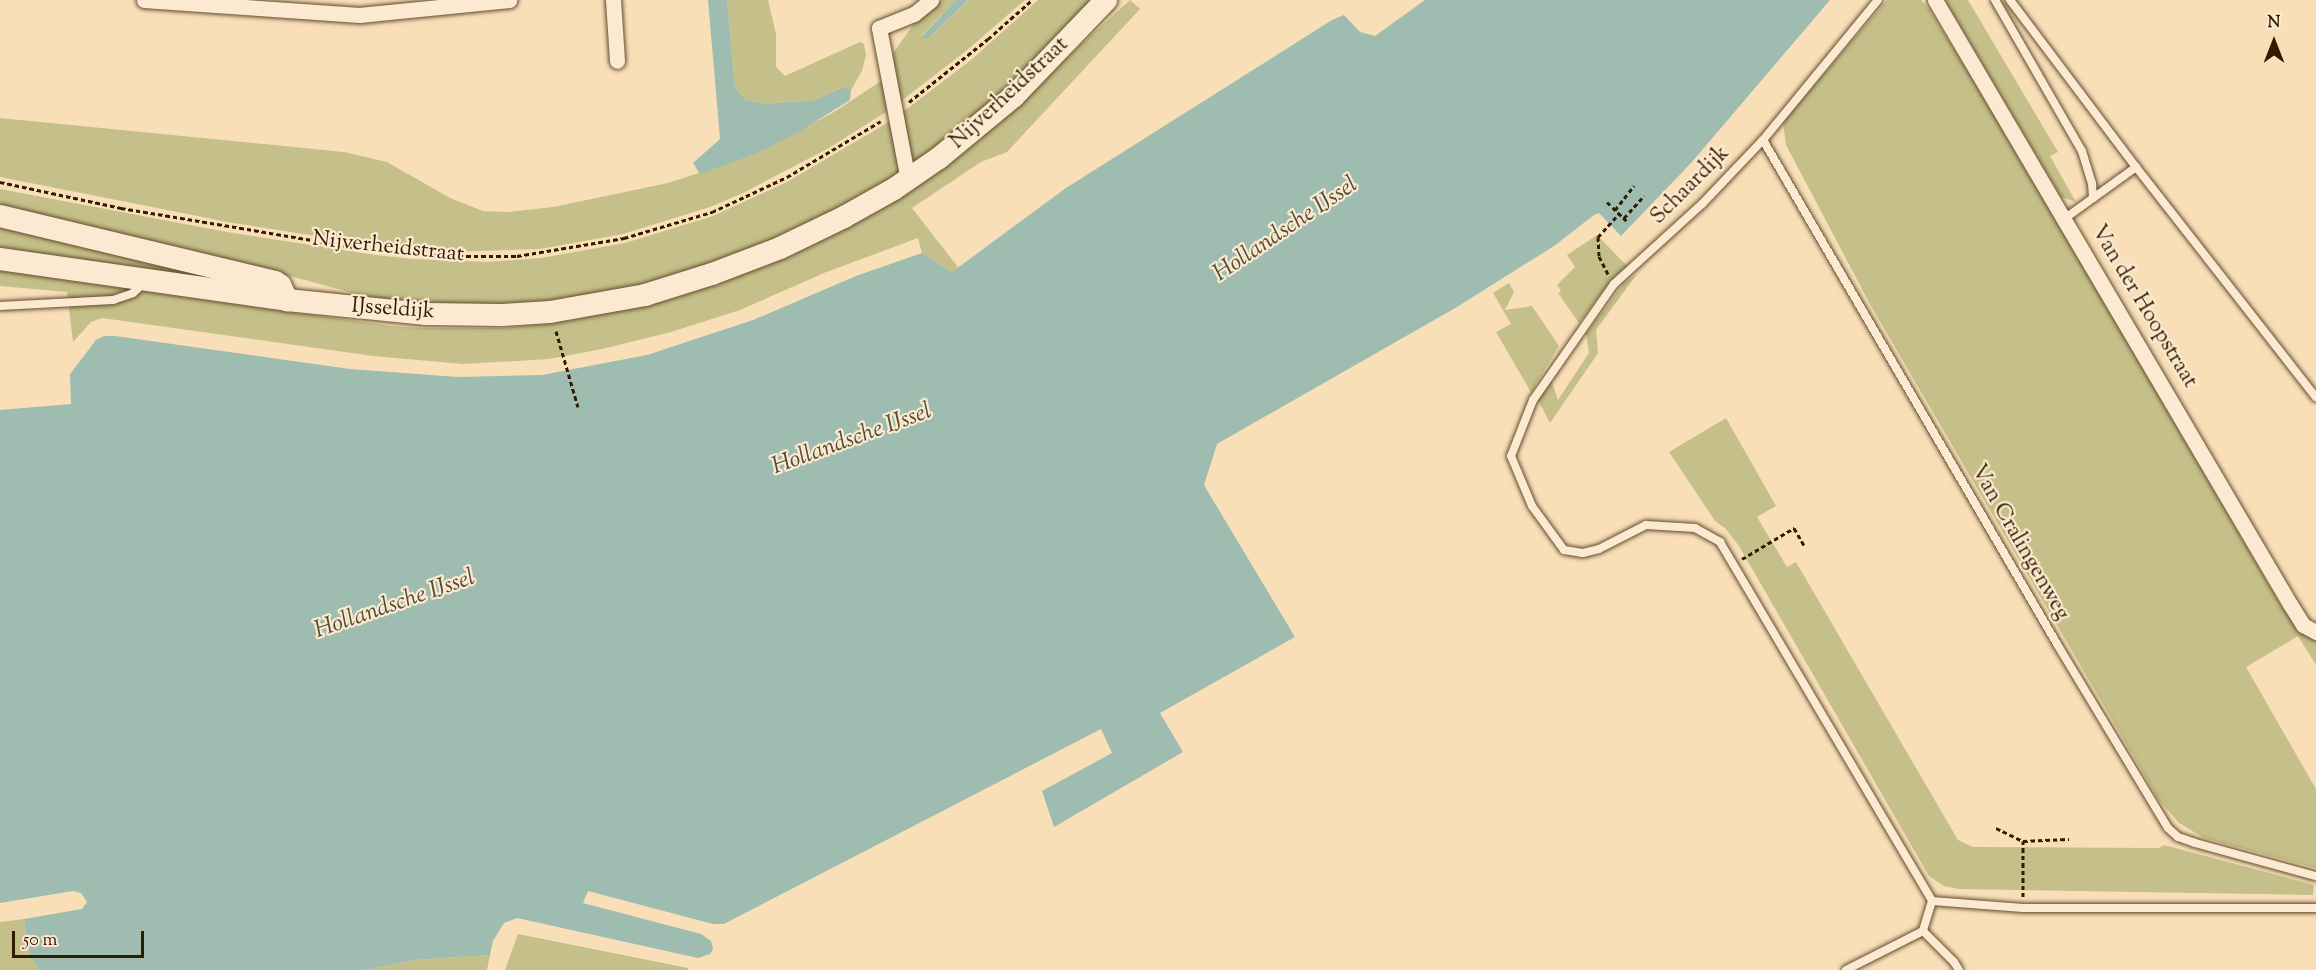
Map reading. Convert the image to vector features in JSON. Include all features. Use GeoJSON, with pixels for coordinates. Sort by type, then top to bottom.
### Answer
{"type":"FeatureCollection","features":[{"type":"Feature","properties":{"kind":"street"},"geometry":{"type":"LineString","coordinates":[[144,0],[358,7],[509,0]]}},
{"type":"Feature","properties":{"kind":"street"},"geometry":{"type":"LineString","coordinates":[[612,0],[617,61]]}},
{"type":"Feature","properties":{"kind":"street"},"geometry":{"type":"LineString","coordinates":[[908,180],[879,28],[914,14],[931,0]]}},
{"type":"Feature","properties":{"kind":"street","name":"Nijverheidstraat"},"geometry":{"type":"LineString","coordinates":[[780,248],[844,217],[908,180],[978,128],[1014,96],[1106,0]]}},
{"type":"Feature","properties":{"kind":"street","name":"Van der Hoopstraat"},"geometry":{"type":"LineString","coordinates":[[1935,0],[2290,604],[2303,625],[2316,632]]}},
{"type":"Feature","properties":{"kind":"street"},"geometry":{"type":"LineString","coordinates":[[0,216],[275,282],[280,285],[287,300]]}},
{"type":"Feature","properties":{"kind":"street","name":"IJsseldijk"},"geometry":{"type":"LineString","coordinates":[[0,259],[287,300],[426,314],[550,312],[614,301],[680,285],[780,248]]}},
{"type":"Feature","properties":{"kind":"lane","name":"Schaardijk"},"geometry":{"type":"LineString","coordinates":[[1878,0],[1763,140],[1702,204],[1614,284],[1533,400],[1511,456],[1532,506],[1564,550],[1583,553],[1599,549],[1646,525],[1695,528],[1720,542],[1932,901]]}},
{"type":"Feature","properties":{"kind":"lane"},"geometry":{"type":"LineString","coordinates":[[1995,0],[2082,151],[2092,183],[2093,198]]}},
{"type":"Feature","properties":{"kind":"lane"},"geometry":{"type":"LineString","coordinates":[[2010,0],[2136,167],[2316,398]]}},
{"type":"Feature","properties":{"kind":"lane","name":"Van Cralingenweg"},"geometry":{"type":"LineString","coordinates":[[1763,140],[2057,644],[2168,828],[2178,837],[2195,843],[2316,876]]}},
{"type":"Feature","properties":{"kind":"lane"},"geometry":{"type":"LineString","coordinates":[[2064,219],[2136,167]]}},
{"type":"Feature","properties":{"kind":"lane"},"geometry":{"type":"LineString","coordinates":[[0,306],[113,300],[133,293],[147,280]]}},
{"type":"Feature","properties":{"kind":"lane"},"geometry":{"type":"LineString","coordinates":[[1846,970],[1923,932],[1932,901],[2023,908],[2316,908]]}},
{"type":"Feature","properties":{"kind":"lane"},"geometry":{"type":"LineString","coordinates":[[1923,932],[1954,962],[1959,970]]}},
{"type":"Feature","properties":{"kind":"path","name":"Nijverheidstraat"},"geometry":{"type":"LineString","coordinates":[[0,182],[121,208],[412,255],[517,256],[624,238],[712,212],[786,177],[894,113],[969,56],[1032,0]]}},
{"type":"Feature","properties":{"kind":"path"},"geometry":{"type":"LineString","coordinates":[[1615,210],[1634,186]]}},
{"type":"Feature","properties":{"kind":"path"},"geometry":{"type":"LineString","coordinates":[[1607,202],[1625,220],[1644,196]]}},
{"type":"Feature","properties":{"kind":"path"},"geometry":{"type":"LineString","coordinates":[[1614,284],[1599,256],[1598,237],[1619,214]]}},
{"type":"Feature","properties":{"kind":"path"},"geometry":{"type":"LineString","coordinates":[[550,312],[578,407]]}},
{"type":"Feature","properties":{"kind":"path"},"geometry":{"type":"LineString","coordinates":[[1745,557],[1794,528],[1805,547]]}},
{"type":"Feature","properties":{"kind":"path"},"geometry":{"type":"LineString","coordinates":[[1996,828],[2023,841],[2069,839]]}},
{"type":"Feature","properties":{"kind":"path"},"geometry":{"type":"LineString","coordinates":[[2023,841],[2023,894]]}},
{"type":"Feature","properties":{"kind":"shaded area"},"geometry":{"type":"Polygon","coordinates":[[[727,0],[768,0],[776,34],[776,67],[785,76],[860,42],[864,44],[866,55],[862,71],[851,90],[843,87],[815,100],[765,104],[746,100],[735,87],[727,0]]]}},
{"type":"Feature","properties":{"kind":"shaded area"},"geometry":{"type":"Polygon","coordinates":[[[942,0],[956,0],[921,36],[931,36],[968,0],[1025,0],[966,51],[896,105],[891,56],[913,25],[942,0]]]}},
{"type":"Feature","properties":{"kind":"shaded area"},"geometry":{"type":"Polygon","coordinates":[[[1038,0],[1093,0],[1002,96],[920,161],[913,160],[908,155],[899,115],[971,60],[1038,0]]]}},
{"type":"Feature","properties":{"kind":"shaded area"},"geometry":{"type":"Polygon","coordinates":[[[1130,0],[1140,9],[1007,152],[981,162],[912,208],[958,267],[952,272],[922,253],[918,238],[824,273],[740,310],[671,332],[549,359],[463,364],[373,356],[102,318],[91,322],[73,342],[67,292],[0,286],[0,270],[391,326],[422,328],[504,328],[567,321],[637,305],[690,291],[1001,117],[1130,0]]]}},
{"type":"Feature","properties":{"kind":"shaded area"},"geometry":{"type":"Polygon","coordinates":[[[1887,0],[1921,0],[1929,9],[1987,102],[2281,605],[2290,618],[2316,636],[2316,665],[2298,636],[2246,667],[2316,789],[2316,868],[2204,838],[2179,823],[2159,800],[1871,306],[1786,145],[1783,122],[1887,0]]]}},
{"type":"Feature","properties":{"kind":"shaded area"},"geometry":{"type":"Polygon","coordinates":[[[1945,0],[1968,0],[2058,152],[2050,156],[2076,202],[2061,197],[1945,0]]]}},
{"type":"Feature","properties":{"kind":"shaded area"},"geometry":{"type":"Polygon","coordinates":[[[884,79],[889,110],[829,148],[745,192],[710,207],[623,234],[540,249],[446,252],[373,245],[233,223],[0,177],[0,118],[344,152],[387,162],[450,198],[483,211],[507,212],[553,207],[668,183],[753,155],[834,112],[884,79]]]}},
{"type":"Feature","properties":{"kind":"shaded area"},"geometry":{"type":"Polygon","coordinates":[[[892,120],[900,170],[896,177],[869,194],[758,250],[645,284],[555,301],[508,304],[393,304],[301,279],[0,207],[0,189],[227,232],[376,255],[488,262],[541,258],[625,243],[713,216],[787,182],[892,120]]]}},
{"type":"Feature","properties":{"kind":"shaded area"},"geometry":{"type":"Polygon","coordinates":[[[0,225],[221,280],[0,252],[0,225]]]}},
{"type":"Feature","properties":{"kind":"shaded area"},"geometry":{"type":"Polygon","coordinates":[[[1597,235],[1627,266],[1612,279],[1579,323],[1558,293],[1561,291],[1557,285],[1575,267],[1567,255],[1597,235]]]}},
{"type":"Feature","properties":{"kind":"shaded area"},"geometry":{"type":"Polygon","coordinates":[[[1637,274],[1596,330],[1598,353],[1550,423],[1538,400],[1551,380],[1558,400],[1589,353],[1586,334],[1623,284],[1637,274]]]}},
{"type":"Feature","properties":{"kind":"shaded area"},"geometry":{"type":"Polygon","coordinates":[[[1509,283],[1514,292],[1505,310],[1532,306],[1559,346],[1531,392],[1496,332],[1511,324],[1493,293],[1509,283]]]}},
{"type":"Feature","properties":{"kind":"shaded area"},"geometry":{"type":"Polygon","coordinates":[[[1726,418],[1776,506],[1757,517],[1787,567],[1796,562],[1958,840],[1973,847],[2159,848],[2164,845],[2314,885],[2313,895],[1959,889],[1944,886],[1929,876],[1739,546],[1725,528],[1715,521],[1669,452],[1726,418]]]}},
{"type":"Feature","properties":{"kind":"shaded area"},"geometry":{"type":"Polygon","coordinates":[[[24,919],[29,952],[38,970],[0,970],[0,922],[24,919]]]}},
{"type":"Feature","properties":{"kind":"shaded area"},"geometry":{"type":"Polygon","coordinates":[[[518,934],[688,968],[688,970],[505,970],[518,934]]]}},
{"type":"Feature","properties":{"kind":"shaded area"},"geometry":{"type":"Polygon","coordinates":[[[490,955],[487,970],[364,970],[416,960],[490,955]]]}},
{"type":"Feature","properties":{"kind":"water"},"geometry":{"type":"Polygon","coordinates":[[[708,0],[727,0],[735,87],[746,100],[765,104],[815,100],[843,87],[851,90],[850,100],[797,133],[753,155],[700,174],[693,163],[720,139],[708,0]]]}},
{"type":"Feature","properties":{"kind":"water"},"geometry":{"type":"Polygon","coordinates":[[[956,0],[968,0],[931,36],[927,39],[921,37],[956,0]]]}},
{"type":"Feature","properties":{"kind":"water","name":"Hollandsche IJssel"},"geometry":{"type":"Polygon","coordinates":[[[1425,0],[1830,0],[1691,163],[1621,236],[1599,213],[1594,215],[1554,246],[1457,307],[1217,444],[1204,485],[1295,637],[1160,713],[1183,752],[1054,827],[1042,791],[1112,753],[1101,729],[724,924],[713,924],[588,891],[583,903],[701,934],[711,941],[713,949],[710,954],[698,958],[517,918],[504,923],[493,941],[490,955],[416,960],[364,970],[38,970],[29,952],[24,919],[82,909],[87,902],[81,893],[73,891],[0,903],[0,410],[71,404],[70,374],[96,340],[104,336],[115,336],[350,369],[458,377],[542,375],[647,355],[753,320],[856,276],[922,253],[952,272],[1066,188],[1332,20],[1344,15],[1360,32],[1375,36],[1425,0]]]}}]}
